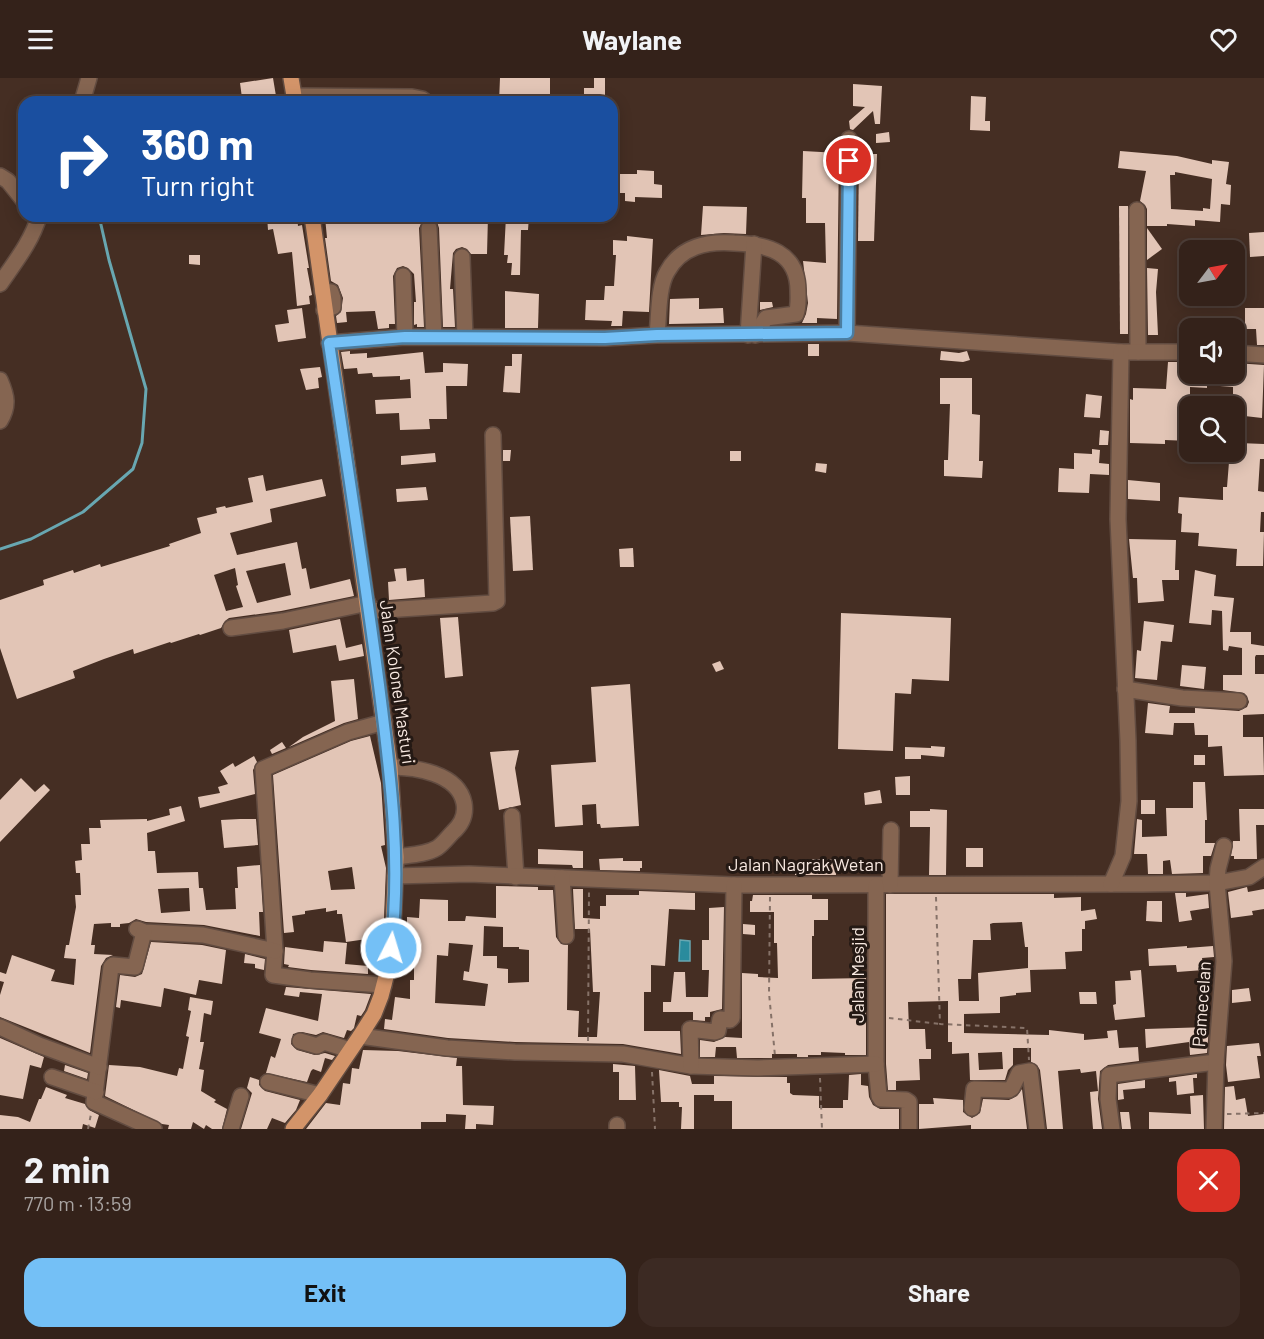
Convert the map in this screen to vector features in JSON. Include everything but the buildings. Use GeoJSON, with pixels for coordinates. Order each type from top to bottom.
{"type":"FeatureCollection","features":[{"type":"Feature","properties":{"kind":"main road"},"geometry":{"type":"LineString","coordinates":[[291,78],[294,96]]}},
{"type":"Feature","properties":{"kind":"main road","name":"Jalan Kolonel Masturi"},"geometry":{"type":"LineString","coordinates":[[292,1129],[320,1095],[375,1014],[388,969],[393,929],[396,857],[390,767],[313,222]]}},
{"type":"Feature","properties":{"kind":"street"},"geometry":{"type":"LineString","coordinates":[[84,96],[89,78]]}},
{"type":"Feature","properties":{"kind":"street"},"geometry":{"type":"LineString","coordinates":[[847,333],[849,139]]}},
{"type":"Feature","properties":{"kind":"street"},"geometry":{"type":"LineString","coordinates":[[0,176],[8,181],[18,194]]}},
{"type":"Feature","properties":{"kind":"street"},"geometry":{"type":"LineString","coordinates":[[1137,210],[1138,352]]}},
{"type":"Feature","properties":{"kind":"street"},"geometry":{"type":"LineString","coordinates":[[0,284],[23,252],[36,222]]}},
{"type":"Feature","properties":{"kind":"street"},"geometry":{"type":"LineString","coordinates":[[429,228],[434,337]]}},
{"type":"Feature","properties":{"kind":"street"},"geometry":{"type":"LineString","coordinates":[[657,335],[666,273],[676,259],[690,248],[710,243],[754,244],[767,247],[784,257],[795,271],[798,279],[796,314],[766,318],[752,335]]}},
{"type":"Feature","properties":{"kind":"street"},"geometry":{"type":"LineString","coordinates":[[752,335],[754,244]]}},
{"type":"Feature","properties":{"kind":"street"},"geometry":{"type":"LineString","coordinates":[[462,257],[465,337]]}},
{"type":"Feature","properties":{"kind":"street"},"geometry":{"type":"LineString","coordinates":[[403,276],[405,337]]}},
{"type":"Feature","properties":{"kind":"street"},"geometry":{"type":"LineString","coordinates":[[329,343],[405,337],[605,338],[657,335],[847,333],[1121,352],[1179,352]]}},
{"type":"Feature","properties":{"kind":"street"},"geometry":{"type":"LineString","coordinates":[[1111,884],[1123,856],[1128,814],[1128,741],[1118,519],[1121,352]]}},
{"type":"Feature","properties":{"kind":"street"},"geometry":{"type":"LineString","coordinates":[[1245,354],[1264,355]]}},
{"type":"Feature","properties":{"kind":"street"},"geometry":{"type":"LineString","coordinates":[[0,380],[6,396],[7,409],[0,422]]}},
{"type":"Feature","properties":{"kind":"street"},"geometry":{"type":"LineString","coordinates":[[231,628],[368,607],[493,603],[497,601],[493,435]]}},
{"type":"Feature","properties":{"kind":"street"},"geometry":{"type":"LineString","coordinates":[[1125,689],[1182,698],[1239,701]]}},
{"type":"Feature","properties":{"kind":"street"},"geometry":{"type":"LineString","coordinates":[[384,722],[348,732],[263,770],[275,951],[273,976],[384,985]]}},
{"type":"Feature","properties":{"kind":"street"},"geometry":{"type":"LineString","coordinates":[[390,767],[403,767],[446,779],[459,790],[464,805],[461,824],[438,847],[425,852],[396,857]]}},
{"type":"Feature","properties":{"kind":"street"},"geometry":{"type":"LineString","coordinates":[[512,816],[516,877]]}},
{"type":"Feature","properties":{"kind":"street","name":"Jalan Mesjid"},"geometry":{"type":"LineString","coordinates":[[891,830],[883,885],[876,1017],[876,1064],[879,1097],[909,1101],[909,1129]]}},
{"type":"Feature","properties":{"kind":"street","name":"Pamecelan"},"geometry":{"type":"LineString","coordinates":[[1215,1122],[1216,1062],[1224,961],[1217,883],[1224,846]]}},
{"type":"Feature","properties":{"kind":"street"},"geometry":{"type":"LineString","coordinates":[[1257,877],[1264,867]]}},
{"type":"Feature","properties":{"kind":"street","name":"Jalan Nagrak Wetan"},"geometry":{"type":"LineString","coordinates":[[395,876],[469,874],[734,885],[1217,883],[1257,877]]}},
{"type":"Feature","properties":{"kind":"street"},"geometry":{"type":"LineString","coordinates":[[562,878],[566,936]]}},
{"type":"Feature","properties":{"kind":"street"},"geometry":{"type":"LineString","coordinates":[[691,1066],[690,1029],[715,1032],[718,1031],[720,1019],[730,1020],[732,1018],[734,885]]}},
{"type":"Feature","properties":{"kind":"street"},"geometry":{"type":"LineString","coordinates":[[154,1129],[94,1102],[111,967],[113,965],[135,967],[141,931],[203,935],[275,951]]}},
{"type":"Feature","properties":{"kind":"street"},"geometry":{"type":"LineString","coordinates":[[0,1027],[39,1045],[99,1067]]}},
{"type":"Feature","properties":{"kind":"street"},"geometry":{"type":"LineString","coordinates":[[360,1036],[447,1048],[623,1054],[691,1066],[776,1068],[876,1064]]}},
{"type":"Feature","properties":{"kind":"street"},"geometry":{"type":"LineString","coordinates":[[300,1041],[317,1046],[324,1042],[350,1050]]}},
{"type":"Feature","properties":{"kind":"street"},"geometry":{"type":"LineString","coordinates":[[1112,1129],[1108,1075],[1216,1062]]}},
{"type":"Feature","properties":{"kind":"street"},"geometry":{"type":"LineString","coordinates":[[972,1108],[974,1088],[1009,1090],[1019,1073],[1030,1071],[1037,1129]]}},
{"type":"Feature","properties":{"kind":"street"},"geometry":{"type":"LineString","coordinates":[[52,1077],[96,1092]]}},
{"type":"Feature","properties":{"kind":"street"},"geometry":{"type":"LineString","coordinates":[[268,1082],[320,1095]]}},
{"type":"Feature","properties":{"kind":"street"},"geometry":{"type":"LineString","coordinates":[[231,1129],[242,1096]]}},
{"type":"Feature","properties":{"kind":"path"},"geometry":{"type":"LineString","coordinates":[[588,1054],[589,878]]}},
{"type":"Feature","properties":{"kind":"path"},"geometry":{"type":"LineString","coordinates":[[771,885],[769,993],[776,1068]]}},
{"type":"Feature","properties":{"kind":"path"},"geometry":{"type":"LineString","coordinates":[[936,885],[940,1024]]}},
{"type":"Feature","properties":{"kind":"path"},"geometry":{"type":"LineString","coordinates":[[876,1017],[940,1024],[1027,1028],[1030,1071]]}},
{"type":"Feature","properties":{"kind":"path"},"geometry":{"type":"LineString","coordinates":[[652,1060],[655,1129]]}},
{"type":"Feature","properties":{"kind":"path"},"geometry":{"type":"LineString","coordinates":[[819,1067],[822,1129]]}},
{"type":"Feature","properties":{"kind":"path"},"geometry":{"type":"LineString","coordinates":[[1215,1122],[1264,1113]]}},
{"type":"Feature","properties":{"kind":"water"},"geometry":{"type":"Polygon","coordinates":[[[680,940],[690,941],[690,961],[679,961],[680,940]]]}},
{"type":"Feature","properties":{"kind":"waterway"},"geometry":{"type":"LineString","coordinates":[[0,549],[31,539],[83,512],[133,469],[142,443],[146,389],[100,222]]}},
{"type":"Feature","properties":{"kind":"route"},"geometry":{"type":"LineString","coordinates":[[391,948],[396,857],[390,767],[329,343],[405,337],[605,338],[657,335],[847,333],[849,161]]}}]}
